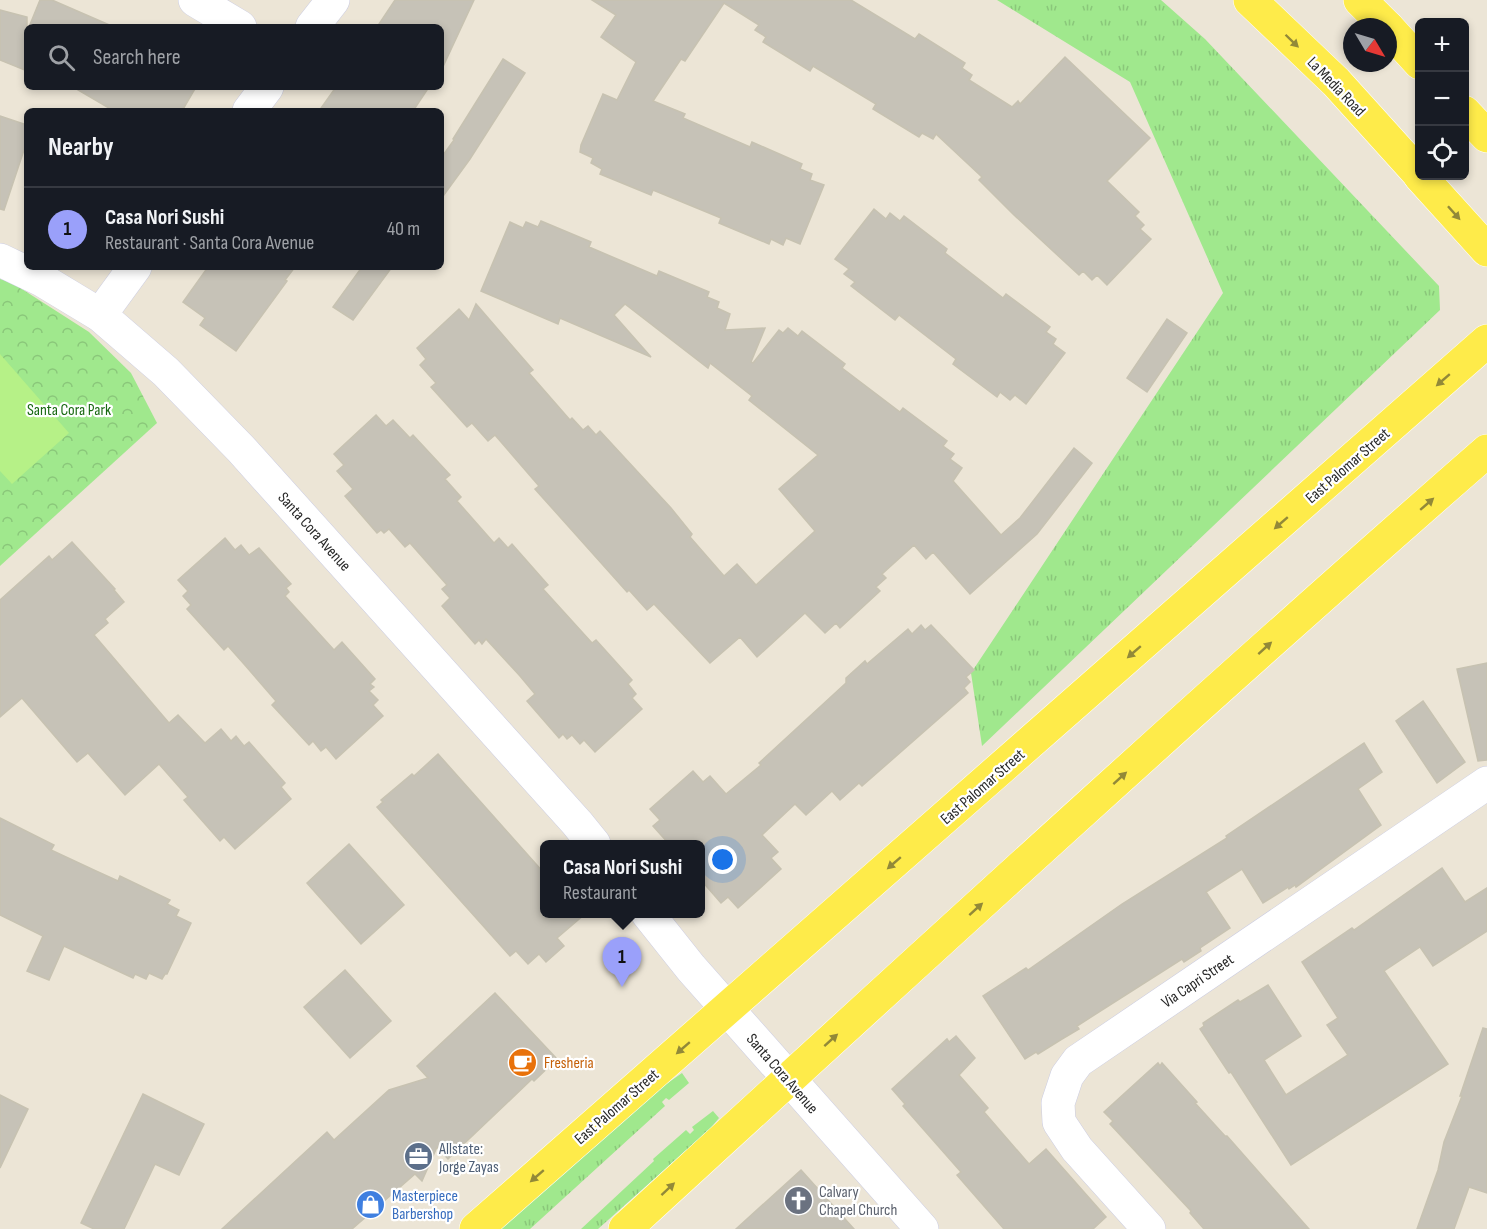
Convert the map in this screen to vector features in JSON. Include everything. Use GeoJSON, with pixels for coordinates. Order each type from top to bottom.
{"type":"FeatureCollection","features":[{"type":"Feature","properties":{"kind":"main road","name":"La Media Road"},"geometry":{"type":"LineString","coordinates":[[1250,0],[1336,82],[1415,169]]}},
{"type":"Feature","properties":{"kind":"main road"},"geometry":{"type":"LineString","coordinates":[[1360,0],[1377,18]]}},
{"type":"Feature","properties":{"kind":"main road"},"geometry":{"type":"LineString","coordinates":[[1397,39],[1415,59]]}},
{"type":"Feature","properties":{"kind":"main road"},"geometry":{"type":"LineString","coordinates":[[1469,117],[1487,136]]}},
{"type":"Feature","properties":{"kind":"main road","name":"La Media Road"},"geometry":{"type":"LineString","coordinates":[[1424,180],[1487,250]]}},
{"type":"Feature","properties":{"kind":"main road","name":"East Palomar Street"},"geometry":{"type":"LineString","coordinates":[[476,1229],[1487,341]]}},
{"type":"Feature","properties":{"kind":"main road"},"geometry":{"type":"LineString","coordinates":[[625,1229],[1234,676],[1487,451]]}},
{"type":"Feature","properties":{"kind":"street"},"geometry":{"type":"LineString","coordinates":[[195,0],[235,24]]}},
{"type":"Feature","properties":{"kind":"street"},"geometry":{"type":"LineString","coordinates":[[314,24],[333,0]]}},
{"type":"Feature","properties":{"kind":"street"},"geometry":{"type":"LineString","coordinates":[[251,108],[265,90]]}},
{"type":"Feature","properties":{"kind":"street","name":"Santa Cora Avenue"},"geometry":{"type":"LineString","coordinates":[[0,260],[42,280],[100,315],[166,372],[241,448],[591,840]]}},
{"type":"Feature","properties":{"kind":"street"},"geometry":{"type":"LineString","coordinates":[[100,315],[133,270]]}},
{"type":"Feature","properties":{"kind":"street","name":"Via Capri Street"},"geometry":{"type":"LineString","coordinates":[[1149,1229],[1077,1149],[1059,1122],[1059,1103],[1067,1076],[1078,1061],[1487,783]]}},
{"type":"Feature","properties":{"kind":"street","name":"Santa Cora Avenue"},"geometry":{"type":"LineString","coordinates":[[651,918],[727,1009],[921,1229]]}},
{"type":"Feature","properties":{"kind":"green space"},"geometry":{"type":"Polygon","coordinates":[[[997,0],[1161,0],[1205,39],[1439,286],[1440,310],[982,746],[971,673],[1223,293],[1130,82],[997,0]]]}},
{"type":"Feature","properties":{"kind":"green space","name":"Santa Cora Park"},"geometry":{"type":"Polygon","coordinates":[[[0,279],[11,282],[89,332],[131,373],[157,423],[0,566],[0,279]]]}},
{"type":"Feature","properties":{"kind":"green space"},"geometry":{"type":"Polygon","coordinates":[[[0,354],[69,433],[12,484],[0,471],[0,354]]]}},
{"type":"Feature","properties":{"kind":"green space"},"geometry":{"type":"Polygon","coordinates":[[[682,1073],[689,1083],[669,1100],[666,1098],[662,1102],[665,1106],[530,1229],[499,1229],[652,1094],[682,1073]]]}},
{"type":"Feature","properties":{"kind":"green space"},"geometry":{"type":"Polygon","coordinates":[[[713,1111],[719,1118],[709,1130],[598,1229],[581,1229],[654,1161],[653,1159],[686,1130],[690,1134],[694,1130],[692,1127],[713,1111]]]}},
{"type":"Feature","properties":{"kind":"building"},"geometry":{"type":"Polygon","coordinates":[[[40,0],[52,0],[107,24],[30,24],[40,0]]]}},
{"type":"Feature","properties":{"kind":"building"},"geometry":{"type":"Polygon","coordinates":[[[395,0],[474,0],[444,65],[444,24],[379,24],[395,0]]]}},
{"type":"Feature","properties":{"kind":"building"},"geometry":{"type":"Polygon","coordinates":[[[592,0],[851,0],[915,39],[919,34],[965,63],[962,68],[972,75],[969,80],[1012,107],[1018,101],[1020,104],[1065,57],[1150,138],[1107,181],[1139,212],[1135,216],[1144,225],[1140,229],[1151,239],[1107,285],[1097,275],[1092,280],[1083,271],[1079,275],[1014,215],[979,180],[982,177],[936,134],[933,139],[922,133],[919,137],[873,109],[876,104],[813,66],[810,71],[763,42],[766,37],[755,30],[759,25],[724,3],[685,61],[681,59],[653,101],[685,114],[683,118],[750,147],[752,142],[802,164],[800,169],[812,174],[810,180],[824,185],[800,244],[786,238],[783,245],[771,239],[769,244],[719,223],[721,218],[653,190],[651,195],[600,174],[602,169],[591,163],[593,158],[580,152],[581,145],[603,94],[617,100],[636,62],[601,37],[616,15],[592,0]]]}},
{"type":"Feature","properties":{"kind":"building"},"geometry":{"type":"Polygon","coordinates":[[[0,10],[27,17],[27,24],[24,24],[24,70],[0,60],[0,10]]]}},
{"type":"Feature","properties":{"kind":"building"},"geometry":{"type":"Polygon","coordinates":[[[503,59],[525,73],[470,159],[444,195],[444,154],[503,59]]]}},
{"type":"Feature","properties":{"kind":"building"},"geometry":{"type":"Polygon","coordinates":[[[78,90],[194,90],[184,108],[109,108],[78,90]]]}},
{"type":"Feature","properties":{"kind":"building"},"geometry":{"type":"Polygon","coordinates":[[[334,90],[427,90],[415,108],[321,108],[334,90]]]}},
{"type":"Feature","properties":{"kind":"building"},"geometry":{"type":"Polygon","coordinates":[[[0,116],[24,124],[24,150],[4,210],[0,209],[0,116]]]}},
{"type":"Feature","properties":{"kind":"building"},"geometry":{"type":"Polygon","coordinates":[[[874,209],[886,219],[890,213],[900,221],[904,216],[947,249],[945,253],[1003,298],[1006,294],[1050,327],[1046,332],[1056,339],[1053,344],[1065,353],[1026,404],[1015,395],[1010,400],[1000,392],[997,397],[953,364],[956,359],[899,315],[895,320],[851,286],[855,282],[844,274],[849,269],[835,259],[874,209]]]}},
{"type":"Feature","properties":{"kind":"building"},"geometry":{"type":"Polygon","coordinates":[[[541,221],[591,242],[589,247],[657,276],[659,271],[709,292],[707,297],[719,302],[717,308],[730,314],[725,330],[765,328],[751,362],[753,363],[779,330],[783,333],[788,328],[798,336],[802,331],[845,364],[842,368],[900,412],[903,408],[947,441],[943,446],[954,454],[950,459],[962,468],[953,481],[1001,535],[1020,518],[1074,448],[1092,463],[1037,534],[970,594],[933,552],[926,559],[914,545],[882,574],[886,578],[876,587],[880,591],[840,628],[836,623],[825,633],[805,613],[757,657],[740,637],[710,663],[654,604],[647,610],[629,590],[627,592],[535,489],[539,486],[495,435],[488,441],[472,423],[467,427],[431,387],[436,383],[420,365],[426,359],[417,348],[459,309],[469,320],[476,304],[533,370],[529,373],[570,420],[572,418],[583,430],[588,426],[596,435],[600,431],[671,508],[692,534],[690,537],[724,576],[737,564],[756,585],[815,531],[779,489],[818,455],[749,400],[752,396],[710,363],[708,368],[625,304],[614,315],[651,357],[560,318],[558,324],[481,291],[510,222],[523,228],[526,222],[538,227],[541,221]]]}},
{"type":"Feature","properties":{"kind":"building"},"geometry":{"type":"Polygon","coordinates":[[[206,270],[293,270],[236,351],[200,325],[205,318],[183,302],[206,270]]]}},
{"type":"Feature","properties":{"kind":"building"},"geometry":{"type":"Polygon","coordinates":[[[360,270],[390,270],[353,320],[333,307],[360,270]]]}},
{"type":"Feature","properties":{"kind":"building"},"geometry":{"type":"Polygon","coordinates":[[[1167,319],[1187,333],[1147,392],[1127,378],[1167,319]]]}},
{"type":"Feature","properties":{"kind":"building"},"geometry":{"type":"Polygon","coordinates":[[[376,415],[386,426],[393,420],[410,438],[413,435],[450,475],[445,479],[461,497],[457,501],[494,543],[499,538],[508,548],[512,544],[548,585],[543,589],[592,643],[596,640],[632,680],[628,684],[636,694],[632,698],[642,709],[595,752],[584,740],[580,744],[572,735],[567,739],[563,734],[559,738],[527,701],[535,694],[520,676],[486,639],[482,644],[479,640],[475,644],[442,606],[450,598],[442,589],[447,585],[410,543],[405,547],[389,529],[384,533],[381,530],[377,533],[345,496],[353,489],[337,471],[344,465],[334,454],[376,415]]]}},
{"type":"Feature","properties":{"kind":"building"},"geometry":{"type":"Polygon","coordinates":[[[225,538],[235,550],[241,545],[249,555],[259,548],[291,584],[286,588],[289,592],[285,596],[334,650],[342,642],[375,679],[370,684],[374,687],[369,691],[378,700],[373,705],[383,716],[336,759],[326,747],[321,751],[313,741],[309,745],[272,705],[276,701],[228,646],[224,650],[187,609],[191,605],[183,596],[188,591],[178,580],[225,538]]]}},
{"type":"Feature","properties":{"kind":"building"},"geometry":{"type":"Polygon","coordinates":[[[72,542],[124,602],[105,619],[108,623],[94,635],[169,723],[178,715],[205,743],[221,729],[231,741],[236,736],[244,746],[249,742],[285,783],[281,787],[291,799],[235,849],[224,837],[220,841],[184,800],[188,797],[159,764],[125,795],[88,753],[77,762],[22,698],[0,717],[0,600],[49,556],[52,560],[72,542]]]}},
{"type":"Feature","properties":{"kind":"building"},"geometry":{"type":"Polygon","coordinates":[[[921,625],[925,630],[931,625],[974,670],[966,677],[970,682],[964,688],[968,693],[862,786],[859,783],[840,800],[832,791],[806,815],[795,804],[762,835],[778,852],[771,858],[781,869],[738,908],[728,897],[721,903],[705,885],[705,840],[665,840],[653,826],[660,820],[650,809],[693,771],[703,782],[710,776],[726,794],[761,765],[759,763],[846,683],[846,678],[865,661],[867,664],[908,629],[912,634],[921,625]]]}},
{"type":"Feature","properties":{"kind":"building"},"geometry":{"type":"Polygon","coordinates":[[[1487,663],[1487,760],[1478,761],[1457,669],[1487,663]]]}},
{"type":"Feature","properties":{"kind":"building"},"geometry":{"type":"Polygon","coordinates":[[[1423,701],[1465,762],[1437,783],[1396,721],[1423,701]]]}},
{"type":"Feature","properties":{"kind":"building"},"geometry":{"type":"Polygon","coordinates":[[[1364,743],[1382,772],[1358,789],[1381,825],[1296,887],[1295,885],[1289,889],[1288,887],[1263,903],[1242,869],[1206,892],[1230,928],[1184,962],[1182,959],[1077,1026],[1079,1029],[1038,1054],[1036,1052],[1025,1059],[983,996],[1026,968],[1028,970],[1122,904],[1227,838],[1226,836],[1364,743]]]}},
{"type":"Feature","properties":{"kind":"building"},"geometry":{"type":"Polygon","coordinates":[[[438,754],[540,869],[540,918],[580,918],[557,938],[564,946],[546,962],[539,954],[528,964],[516,951],[510,956],[377,807],[383,802],[381,800],[412,774],[414,776],[438,754]]]}},
{"type":"Feature","properties":{"kind":"building"},"geometry":{"type":"Polygon","coordinates":[[[0,818],[54,845],[51,850],[118,881],[120,876],[170,900],[167,904],[179,910],[176,916],[191,923],[167,974],[162,979],[149,973],[146,979],[135,974],[133,978],[64,946],[49,980],[27,971],[43,936],[0,915],[0,818]]]}},
{"type":"Feature","properties":{"kind":"building"},"geometry":{"type":"Polygon","coordinates":[[[349,844],[404,905],[361,944],[307,883],[349,844]]]}},
{"type":"Feature","properties":{"kind":"building"},"geometry":{"type":"Polygon","coordinates":[[[1442,868],[1465,902],[1487,888],[1487,931],[1433,966],[1420,947],[1384,971],[1448,1064],[1291,1165],[1231,1072],[1229,1073],[1200,1029],[1204,1026],[1203,1023],[1238,1000],[1240,1002],[1268,985],[1301,1036],[1264,1060],[1286,1095],[1348,1055],[1327,1025],[1338,1018],[1302,962],[1352,928],[1354,930],[1442,868]]]}},
{"type":"Feature","properties":{"kind":"building"},"geometry":{"type":"Polygon","coordinates":[[[345,970],[391,1021],[350,1058],[304,1007],[345,970]]]}},
{"type":"Feature","properties":{"kind":"building"},"geometry":{"type":"Polygon","coordinates":[[[495,993],[557,1059],[534,1081],[532,1079],[448,1159],[437,1147],[422,1181],[415,1174],[352,1229],[222,1229],[327,1132],[334,1140],[389,1090],[428,1078],[417,1066],[495,993]]]}},
{"type":"Feature","properties":{"kind":"building"},"geometry":{"type":"Polygon","coordinates":[[[1483,1028],[1487,1029],[1487,1193],[1469,1187],[1454,1229],[1417,1229],[1438,1170],[1444,1142],[1462,1096],[1460,1096],[1483,1028]]]}},
{"type":"Feature","properties":{"kind":"building"},"geometry":{"type":"Polygon","coordinates":[[[956,1036],[975,1058],[959,1075],[988,1108],[984,1112],[1029,1164],[1046,1149],[1106,1217],[1093,1229],[1004,1229],[957,1175],[961,1172],[903,1106],[905,1104],[892,1089],[947,1039],[949,1042],[956,1036]]]}},
{"type":"Feature","properties":{"kind":"building"},"geometry":{"type":"Polygon","coordinates":[[[1158,1063],[1160,1066],[1162,1063],[1197,1102],[1195,1103],[1309,1229],[1204,1229],[1190,1213],[1191,1211],[1110,1124],[1113,1121],[1104,1112],[1158,1063]]]}},
{"type":"Feature","properties":{"kind":"building"},"geometry":{"type":"Polygon","coordinates":[[[143,1094],[204,1124],[179,1175],[155,1164],[124,1229],[94,1229],[81,1223],[143,1094]]]}},
{"type":"Feature","properties":{"kind":"building"},"geometry":{"type":"Polygon","coordinates":[[[0,1095],[28,1109],[0,1168],[0,1095]]]}},
{"type":"Feature","properties":{"kind":"building","name":"Calvary Chapel Church"},"geometry":{"type":"Polygon","coordinates":[[[801,1170],[854,1229],[736,1229],[801,1170]]]}},
{"type":"Feature","properties":{"kind":"place","name":"Casa Nori Sushi"},"geometry":{"type":"Point","coordinates":[622,987]}},
{"type":"Feature","properties":{"kind":"place","name":"Fresheria"},"geometry":{"type":"Point","coordinates":[523,1062]}},
{"type":"Feature","properties":{"kind":"place","name":"Allstate: Jorge Zayas"},"geometry":{"type":"Point","coordinates":[418,1157]}},
{"type":"Feature","properties":{"kind":"place","name":"Calvary Chapel Church"},"geometry":{"type":"Point","coordinates":[798,1200]}},
{"type":"Feature","properties":{"kind":"place","name":"Masterpiece Barbershop"},"geometry":{"type":"Point","coordinates":[371,1204]}}]}
